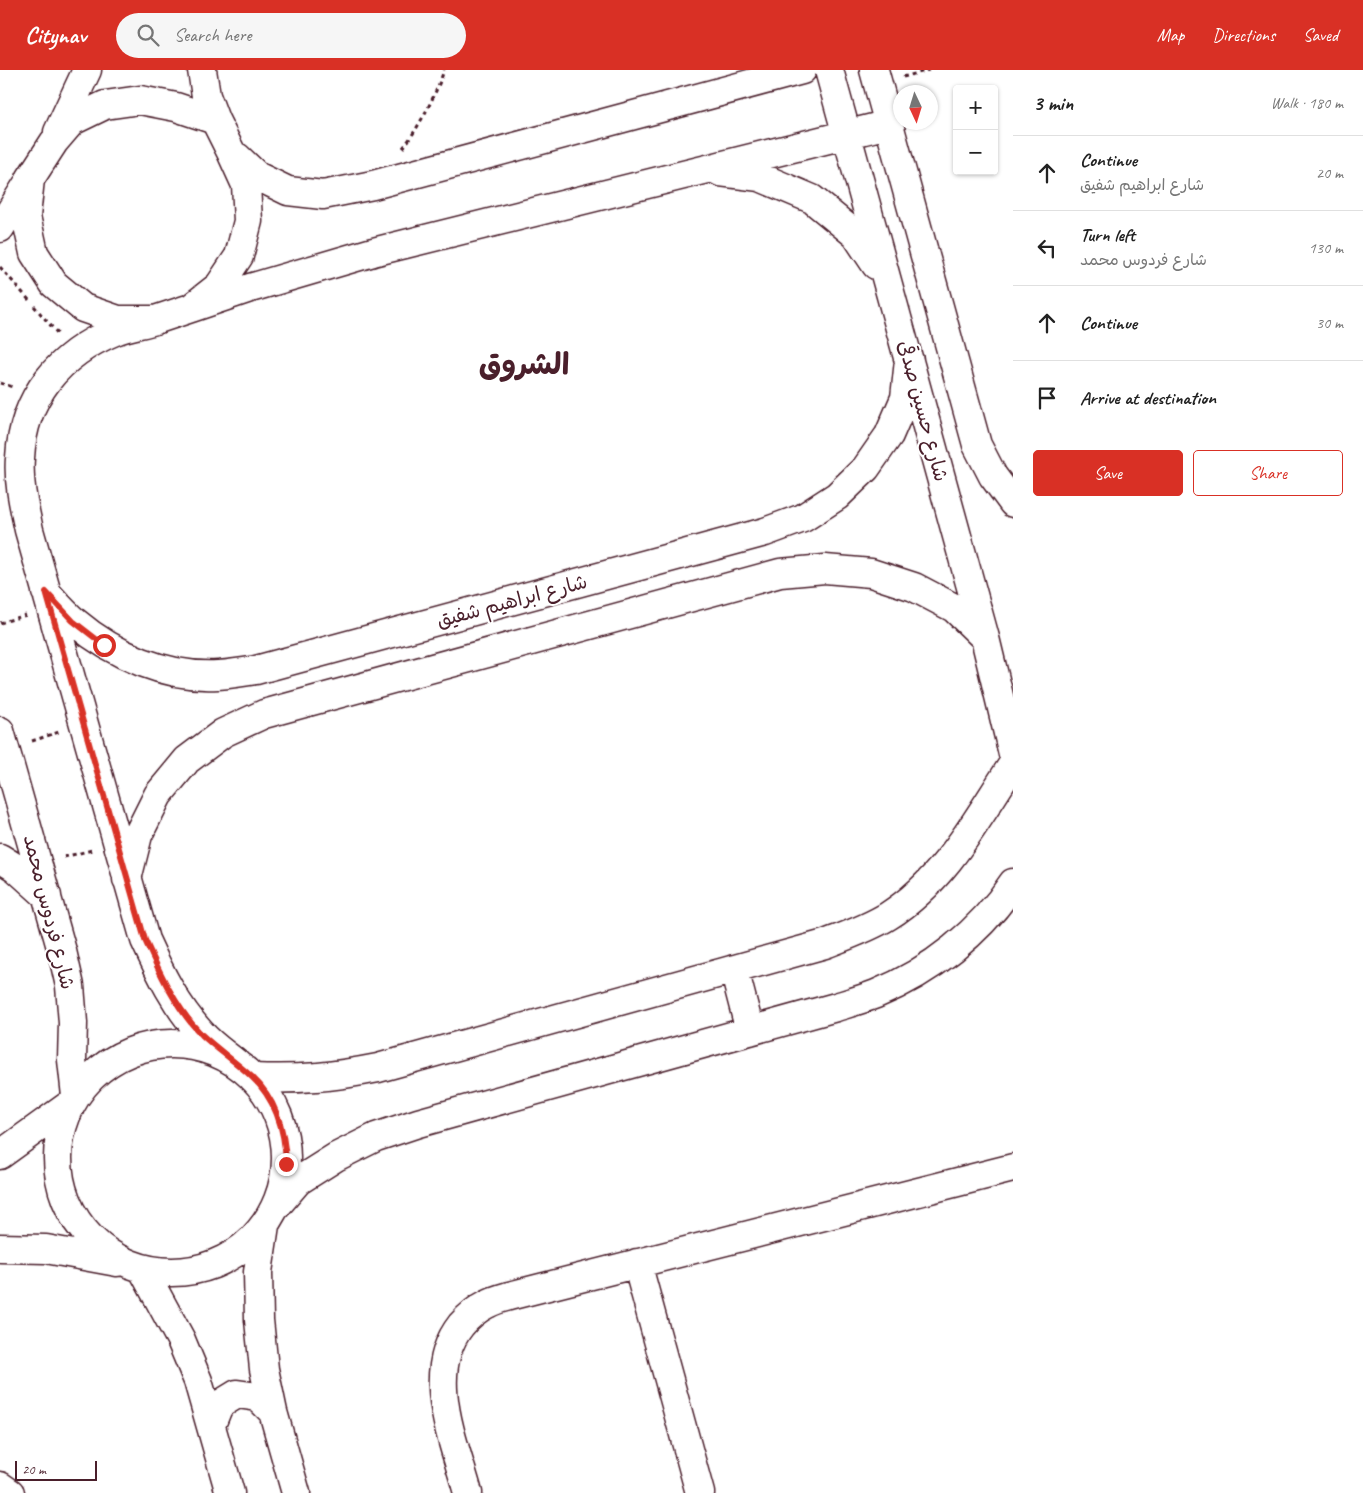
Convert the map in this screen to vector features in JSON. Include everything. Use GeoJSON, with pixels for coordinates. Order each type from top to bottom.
{"type":"FeatureCollection","features":[{"type":"Feature","properties":{"kind":"street"},"geometry":{"type":"LineString","coordinates":[[54,142],[87,70]]}},
{"type":"Feature","properties":{"kind":"street"},"geometry":{"type":"LineString","coordinates":[[191,308],[219,286],[239,256],[248,221],[246,185],[215,120],[206,96],[202,70]]}},
{"type":"Feature","properties":{"kind":"street"},"geometry":{"type":"LineString","coordinates":[[690,100],[723,70]]}},
{"type":"Feature","properties":{"kind":"street"},"geometry":{"type":"LineString","coordinates":[[231,152],[257,176],[288,191],[323,195],[373,186],[802,70]]}},
{"type":"Feature","properties":{"kind":"street","name":"شارع حسين صدقى"},"geometry":{"type":"LineString","coordinates":[[829,70],[985,638],[1013,754]]}},
{"type":"Feature","properties":{"kind":"street"},"geometry":{"type":"LineString","coordinates":[[874,70],[977,445],[993,476],[1013,503]]}},
{"type":"Feature","properties":{"kind":"street"},"geometry":{"type":"LineString","coordinates":[[0,228],[54,142],[72,121],[104,105],[140,100],[167,105],[215,120]]}},
{"type":"Feature","properties":{"kind":"street"},"geometry":{"type":"LineString","coordinates":[[296,1493],[273,1412],[264,1369],[259,1320],[258,1272],[269,1217],[284,1179],[286,1164],[285,1140],[279,1118],[268,1097],[245,1071],[201,1034],[179,1005],[160,974],[145,940],[29,530],[22,494],[20,459],[25,424],[37,395],[58,367],[75,353],[85,345],[117,330],[156,320],[250,288],[373,252],[889,124]]}},
{"type":"Feature","properties":{"kind":"street"},"geometry":{"type":"LineString","coordinates":[[704,170],[760,177],[812,199],[856,235],[887,282]]}},
{"type":"Feature","properties":{"kind":"street"},"geometry":{"type":"LineString","coordinates":[[30,179],[26,216],[34,253],[54,284],[83,308],[118,320],[156,320]]}},
{"type":"Feature","properties":{"kind":"street","name":"شارع ابراهيم شفيق"},"geometry":{"type":"LineString","coordinates":[[46,592],[73,621],[104,645],[140,662],[178,672],[217,675],[256,670],[764,532],[803,518],[836,496],[866,468],[889,435],[905,398],[909,360]]}},
{"type":"Feature","properties":{"kind":"street"},"geometry":{"type":"LineString","coordinates":[[127,879],[138,835],[158,795],[187,760],[223,733],[264,714],[780,573],[825,569],[871,574],[914,587],[954,608],[985,638]]}},
{"type":"Feature","properties":{"kind":"street","name":"شارع فردوس محمد"},"geometry":{"type":"LineString","coordinates":[[3,740],[62,950],[70,986],[73,1023],[74,1099]]}},
{"type":"Feature","properties":{"kind":"street"},"geometry":{"type":"LineString","coordinates":[[230,1493],[198,1381],[181,1340],[135,1266],[107,1252],[89,1237],[74,1218],[64,1196],[58,1172],[58,1148],[62,1125],[74,1099],[90,1078],[108,1064],[128,1053],[150,1046],[172,1044],[195,1046],[217,1053],[245,1071],[288,1080],[333,1076],[378,1068],[825,944],[857,932],[888,917],[939,874],[960,846],[1013,764]]}},
{"type":"Feature","properties":{"kind":"street"},"geometry":{"type":"LineString","coordinates":[[0,858],[16,868],[47,896]]}},
{"type":"Feature","properties":{"kind":"street"},"geometry":{"type":"LineString","coordinates":[[0,1248],[46,1249],[165,1272],[188,1271],[210,1266],[231,1256],[249,1242],[298,1181],[336,1157],[376,1137],[418,1123],[868,997],[914,976],[949,952],[980,924],[1013,883]]}},
{"type":"Feature","properties":{"kind":"street"},"geometry":{"type":"LineString","coordinates":[[734,969],[750,1031]]}},
{"type":"Feature","properties":{"kind":"street"},"geometry":{"type":"LineString","coordinates":[[0,1155],[74,1099]]}},
{"type":"Feature","properties":{"kind":"street"},"geometry":{"type":"LineString","coordinates":[[468,1493],[445,1407],[442,1380],[444,1357],[453,1336],[468,1317],[486,1304],[509,1296],[1013,1168]]}},
{"type":"Feature","properties":{"kind":"street"},"geometry":{"type":"LineString","coordinates":[[637,1264],[700,1493]]}},
{"type":"Feature","properties":{"kind":"street"},"geometry":{"type":"LineString","coordinates":[[211,1425],[218,1405],[237,1394],[258,1397],[273,1412]]}},
{"type":"Feature","properties":{"kind":"street"},"geometry":{"type":"LineString","coordinates":[[0,1486],[10,1493]]}},
{"type":"Feature","properties":{"kind":"path"},"geometry":{"type":"LineString","coordinates":[[400,150],[412,136],[440,82],[444,70]]}},
{"type":"Feature","properties":{"kind":"path"},"geometry":{"type":"LineString","coordinates":[[0,267],[75,353]]}},
{"type":"Feature","properties":{"kind":"path"},"geometry":{"type":"LineString","coordinates":[[3,740],[83,724]]}},
{"type":"Feature","properties":{"kind":"path"},"geometry":{"type":"LineString","coordinates":[[38,865],[117,843]]}},
{"type":"Feature","properties":{"kind":"district","name":"الشروق"},"geometry":{"type":"Point","coordinates":[524,364]}},
{"type":"Feature","properties":{"kind":"route"},"geometry":{"type":"LineString","coordinates":[[104,645],[73,621],[46,592],[145,940],[160,974],[179,1005],[201,1034],[254,1078],[268,1097],[279,1118],[285,1140],[286,1164]]}}]}
